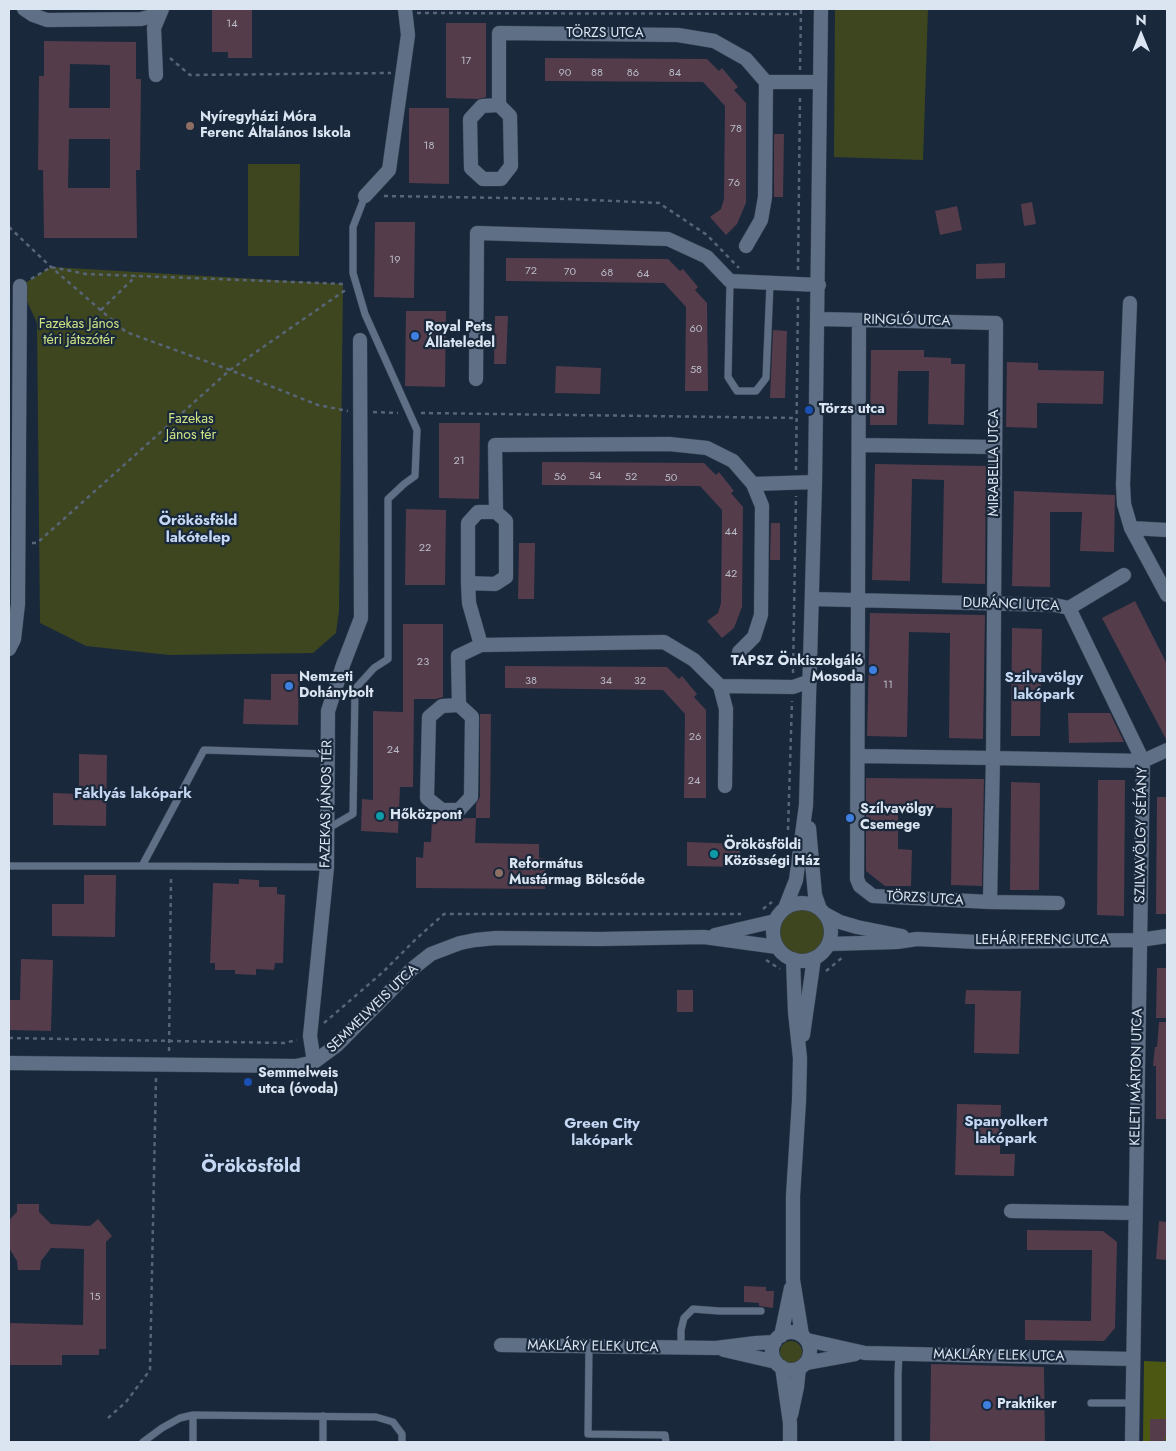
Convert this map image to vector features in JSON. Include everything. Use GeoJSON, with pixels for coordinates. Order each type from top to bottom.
{"type":"FeatureCollection","features":[{"type":"Feature","properties":{"kind":"street"},"geometry":{"type":"LineString","coordinates":[[24,9],[46,20],[142,19],[161,11]]}},
{"type":"Feature","properties":{"kind":"street"},"geometry":{"type":"LineString","coordinates":[[806,805],[815,895],[829,920],[831,932],[828,944],[823,952],[814,958],[800,961],[784,954],[778,947],[773,934],[775,921],[786,908],[796,880],[806,805],[819,286],[821,9]]}},
{"type":"Feature","properties":{"kind":"street"},"geometry":{"type":"LineString","coordinates":[[156,75],[154,28],[161,11]]}},
{"type":"Feature","properties":{"kind":"street"},"geometry":{"type":"LineString","coordinates":[[365,196],[389,170],[408,35],[405,11]]}},
{"type":"Feature","properties":{"kind":"street","name":"TÖRZS UTCA"},"geometry":{"type":"LineString","coordinates":[[499,105],[482,106],[470,119],[471,168],[483,178],[501,179],[510,166],[510,116],[499,105],[499,33],[678,35],[714,41],[746,60],[766,82]]}},
{"type":"Feature","properties":{"kind":"street"},"geometry":{"type":"LineString","coordinates":[[746,246],[761,220],[765,197],[766,82],[820,82]]}},
{"type":"Feature","properties":{"kind":"street"},"geometry":{"type":"LineString","coordinates":[[476,379],[477,233],[668,239],[707,257],[730,281],[819,286]]}},
{"type":"Feature","properties":{"kind":"street"},"geometry":{"type":"LineString","coordinates":[[9,649],[14,639],[18,604],[20,286]]}},
{"type":"Feature","properties":{"kind":"street"},"geometry":{"type":"LineString","coordinates":[[1130,303],[1123,484],[1124,504],[1131,528],[1167,595]]}},
{"type":"Feature","properties":{"kind":"street","name":"RINGLÓ UTCA"},"geometry":{"type":"LineString","coordinates":[[818,319],[996,323]]}},
{"type":"Feature","properties":{"kind":"street","name":"TÖRZS UTCA"},"geometry":{"type":"LineString","coordinates":[[860,320],[858,879],[860,886],[873,896],[990,902]]}},
{"type":"Feature","properties":{"kind":"street","name":"MIRABELLA UTCA"},"geometry":{"type":"LineString","coordinates":[[993,758],[996,323]]}},
{"type":"Feature","properties":{"kind":"street","name":"FAZEKAS JÁNOS TÉR"},"geometry":{"type":"LineString","coordinates":[[314,1062],[310,1036],[327,867],[328,711],[361,618],[360,340]]}},
{"type":"Feature","properties":{"kind":"street"},"geometry":{"type":"LineString","coordinates":[[496,512],[495,445],[669,444],[707,448],[733,461],[753,484],[762,506],[761,615],[754,637],[739,652]]}},
{"type":"Feature","properties":{"kind":"street"},"geometry":{"type":"LineString","coordinates":[[859,445],[995,448]]}},
{"type":"Feature","properties":{"kind":"street"},"geometry":{"type":"LineString","coordinates":[[753,484],[815,482]]}},
{"type":"Feature","properties":{"kind":"street"},"geometry":{"type":"LineString","coordinates":[[468,583],[495,584],[506,577],[506,521],[496,512],[478,512],[468,523],[468,583],[469,603],[481,645]]}},
{"type":"Feature","properties":{"kind":"street"},"geometry":{"type":"LineString","coordinates":[[1131,528],[1167,530]]}},
{"type":"Feature","properties":{"kind":"street"},"geometry":{"type":"LineString","coordinates":[[1069,608],[1124,575]]}},
{"type":"Feature","properties":{"kind":"street","name":"DURÁNCI UTCA"},"geometry":{"type":"LineString","coordinates":[[812,599],[1055,605],[1069,608],[1143,760]]}},
{"type":"Feature","properties":{"kind":"street"},"geometry":{"type":"LineString","coordinates":[[459,705],[442,706],[429,717],[427,798],[442,810],[458,810],[471,797],[472,717],[459,705],[458,656],[481,645],[664,642],[694,660],[720,686],[726,709],[725,786]]}},
{"type":"Feature","properties":{"kind":"street"},"geometry":{"type":"LineString","coordinates":[[720,686],[793,687],[810,681]]}},
{"type":"Feature","properties":{"kind":"street"},"geometry":{"type":"LineString","coordinates":[[1143,760],[1167,750]]}},
{"type":"Feature","properties":{"kind":"street","name":"SZILVAVÖLGY SÉTÁNY"},"geometry":{"type":"LineString","coordinates":[[858,756],[1143,760],[1140,940]]}},
{"type":"Feature","properties":{"kind":"street"},"geometry":{"type":"LineString","coordinates":[[993,758],[990,902],[1058,903]]}},
{"type":"Feature","properties":{"kind":"street"},"geometry":{"type":"LineString","coordinates":[[786,908],[806,903],[823,912]]}},
{"type":"Feature","properties":{"kind":"street","name":"LEHÁR FERENC UTCA"},"geometry":{"type":"LineString","coordinates":[[823,912],[840,922],[857,927],[917,939],[987,942],[1140,940],[1167,936]]}},
{"type":"Feature","properties":{"kind":"street","name":"SEMMELWEIS UTCA"},"geometry":{"type":"LineString","coordinates":[[704,937],[775,921]]}},
{"type":"Feature","properties":{"kind":"street","name":"SEMMELWEIS UTCA"},"geometry":{"type":"LineString","coordinates":[[9,1063],[296,1066],[314,1062],[337,1045],[412,969],[431,954],[460,943],[496,938],[704,937],[778,947]]}},
{"type":"Feature","properties":{"kind":"street","name":"LEHÁR FERENC UTCA"},"geometry":{"type":"LineString","coordinates":[[828,944],[897,942],[917,939]]}},
{"type":"Feature","properties":{"kind":"street","name":"KELETI MÁRTON UTCA"},"geometry":{"type":"LineString","coordinates":[[1132,1442],[1140,940]]}},
{"type":"Feature","properties":{"kind":"street"},"geometry":{"type":"LineString","coordinates":[[790,1423],[802,1366],[810,1354],[804,1338],[793,1280],[793,1196],[800,1058],[814,958]]}},
{"type":"Feature","properties":{"kind":"street"},"geometry":{"type":"LineString","coordinates":[[793,959],[795,1012],[800,1058]]}},
{"type":"Feature","properties":{"kind":"street"},"geometry":{"type":"LineString","coordinates":[[1011,1211],[1135,1214]]}},
{"type":"Feature","properties":{"kind":"street"},"geometry":{"type":"LineString","coordinates":[[790,1442],[790,1423],[779,1365],[772,1350],[778,1339],[793,1280]]}},
{"type":"Feature","properties":{"kind":"street"},"geometry":{"type":"LineString","coordinates":[[778,1339],[789,1332],[804,1338]]}},
{"type":"Feature","properties":{"kind":"street","name":"MAKLÁRY ELEK UTCA"},"geometry":{"type":"LineString","coordinates":[[804,1338],[866,1352],[1133,1359]]}},
{"type":"Feature","properties":{"kind":"street","name":"MAKLÁRY ELEK UTCA"},"geometry":{"type":"LineString","coordinates":[[501,1345],[716,1348],[778,1339]]}},
{"type":"Feature","properties":{"kind":"street","name":"MAKLÁRY ELEK UTCA"},"geometry":{"type":"LineString","coordinates":[[716,1348],[779,1365]]}},
{"type":"Feature","properties":{"kind":"street","name":"MAKLÁRY ELEK UTCA"},"geometry":{"type":"LineString","coordinates":[[802,1366],[866,1352]]}},
{"type":"Feature","properties":{"kind":"street"},"geometry":{"type":"LineString","coordinates":[[779,1365],[790,1370],[802,1366]]}},
{"type":"Feature","properties":{"kind":"lane"},"geometry":{"type":"LineString","coordinates":[[327,829],[353,814],[355,689],[374,668],[388,659],[388,499],[415,476],[417,430],[365,314],[352,273],[353,227],[365,196]]}},
{"type":"Feature","properties":{"kind":"lane"},"geometry":{"type":"LineString","coordinates":[[730,281],[728,377],[737,391],[756,391],[766,378],[770,284]]}},
{"type":"Feature","properties":{"kind":"lane"},"geometry":{"type":"LineString","coordinates":[[142,866],[204,750],[328,754]]}},
{"type":"Feature","properties":{"kind":"lane"},"geometry":{"type":"LineString","coordinates":[[9,866],[327,867]]}},
{"type":"Feature","properties":{"kind":"lane"},"geometry":{"type":"LineString","coordinates":[[681,1348],[680,1330],[684,1318],[692,1309],[719,1312],[761,1311]]}},
{"type":"Feature","properties":{"kind":"lane"},"geometry":{"type":"LineString","coordinates":[[589,1347],[588,1434],[665,1435],[666,1442]]}},
{"type":"Feature","properties":{"kind":"lane"},"geometry":{"type":"LineString","coordinates":[[898,1442],[899,1354]]}},
{"type":"Feature","properties":{"kind":"lane"},"geometry":{"type":"LineString","coordinates":[[1091,1403],[1132,1403]]}},
{"type":"Feature","properties":{"kind":"lane"},"geometry":{"type":"LineString","coordinates":[[193,1415],[193,1442]]}},
{"type":"Feature","properties":{"kind":"lane"},"geometry":{"type":"LineString","coordinates":[[143,1442],[180,1418],[193,1415],[376,1417],[393,1422],[402,1434],[402,1442]]}},
{"type":"Feature","properties":{"kind":"lane"},"geometry":{"type":"LineString","coordinates":[[323,1416],[323,1442]]}},
{"type":"Feature","properties":{"kind":"path"},"geometry":{"type":"LineString","coordinates":[[788,831],[793,687],[801,9]]}},
{"type":"Feature","properties":{"kind":"path"},"geometry":{"type":"LineString","coordinates":[[405,11],[801,14]]}},
{"type":"Feature","properties":{"kind":"path"},"geometry":{"type":"LineString","coordinates":[[155,46],[190,75],[402,73]]}},
{"type":"Feature","properties":{"kind":"path"},"geometry":{"type":"LineString","coordinates":[[365,196],[568,198],[659,203],[707,235],[742,271]]}},
{"type":"Feature","properties":{"kind":"path"},"geometry":{"type":"LineString","coordinates":[[9,227],[51,267],[126,332],[318,405],[343,411],[361,412],[797,418]]}},
{"type":"Feature","properties":{"kind":"path"},"geometry":{"type":"LineString","coordinates":[[51,267],[86,274],[355,284]]}},
{"type":"Feature","properties":{"kind":"path"},"geometry":{"type":"LineString","coordinates":[[101,310],[136,276]]}},
{"type":"Feature","properties":{"kind":"path"},"geometry":{"type":"LineString","coordinates":[[18,544],[37,543],[230,370],[355,284]]}},
{"type":"Feature","properties":{"kind":"path"},"geometry":{"type":"LineString","coordinates":[[108,1418],[126,1402],[150,1370],[162,1065],[171,1041],[171,866]]}},
{"type":"Feature","properties":{"kind":"green space"},"geometry":{"type":"Polygon","coordinates":[[[835,9],[928,9],[923,160],[834,157],[835,9]]]}},
{"type":"Feature","properties":{"kind":"green space"},"geometry":{"type":"Polygon","coordinates":[[[248,164],[300,164],[299,256],[248,256],[248,164]]]}},
{"type":"Feature","properties":{"kind":"green space","name":"Fazekas János tér"},"geometry":{"type":"Polygon","coordinates":[[[51,267],[343,284],[339,611],[336,633],[313,653],[169,655],[86,646],[40,623],[37,323],[20,286],[51,267]]]}},
{"type":"Feature","properties":{"kind":"green space"},"geometry":{"type":"Polygon","coordinates":[[[798,909],[806,909],[815,913],[821,919],[825,932],[821,945],[815,951],[806,955],[798,955],[789,951],[783,945],[779,936],[779,928],[783,919],[789,913],[798,909]]]}},
{"type":"Feature","properties":{"kind":"green space"},"geometry":{"type":"Polygon","coordinates":[[[791,1341],[799,1344],[802,1352],[799,1360],[791,1363],[783,1360],[780,1352],[783,1344],[791,1341]]]}},
{"type":"Feature","properties":{"kind":"green space"},"geometry":{"type":"Polygon","coordinates":[[[1144,1361],[1167,1362],[1167,1442],[1143,1442],[1144,1361]]]}},
{"type":"Feature","properties":{"kind":"building"},"geometry":{"type":"Polygon","coordinates":[[[212,9],[252,9],[252,58],[228,58],[228,52],[212,52],[212,9]]]}},
{"type":"Feature","properties":{"kind":"building"},"geometry":{"type":"Polygon","coordinates":[[[446,23],[486,23],[486,97],[478,99],[446,98],[446,23]]]}},
{"type":"Feature","properties":{"kind":"building"},"geometry":{"type":"Polygon","coordinates":[[[44,41],[136,42],[136,79],[141,79],[140,170],[136,170],[137,238],[44,238],[43,170],[38,170],[39,76],[44,76],[44,41]],[[70,64],[69,108],[110,108],[110,65],[70,64]],[[69,139],[68,188],[110,188],[110,139],[69,139]]]}},
{"type":"Feature","properties":{"kind":"building"},"geometry":{"type":"Polygon","coordinates":[[[545,58],[707,59],[719,71],[722,68],[738,87],[734,90],[746,103],[746,203],[737,224],[726,235],[710,217],[721,209],[724,199],[725,106],[703,82],[545,81],[545,58]]]}},
{"type":"Feature","properties":{"kind":"building"},"geometry":{"type":"Polygon","coordinates":[[[409,108],[449,108],[449,184],[409,183],[409,108]]]}},
{"type":"Feature","properties":{"kind":"building"},"geometry":{"type":"Polygon","coordinates":[[[774,134],[784,134],[783,197],[774,197],[774,134]]]}},
{"type":"Feature","properties":{"kind":"building"},"geometry":{"type":"Polygon","coordinates":[[[1032,202],[1036,224],[1024,226],[1021,204],[1032,202]]]}},
{"type":"Feature","properties":{"kind":"building"},"geometry":{"type":"Polygon","coordinates":[[[957,206],[962,230],[940,235],[935,211],[957,206]]]}},
{"type":"Feature","properties":{"kind":"building"},"geometry":{"type":"Polygon","coordinates":[[[375,222],[415,222],[414,298],[374,297],[375,222]]]}},
{"type":"Feature","properties":{"kind":"building"},"geometry":{"type":"Polygon","coordinates":[[[506,258],[668,259],[680,271],[683,269],[698,287],[695,290],[707,303],[708,391],[685,391],[686,307],[664,283],[506,281],[506,258]]]}},
{"type":"Feature","properties":{"kind":"building"},"geometry":{"type":"Polygon","coordinates":[[[1005,263],[1005,278],[976,279],[976,264],[1005,263]]]}},
{"type":"Feature","properties":{"kind":"building"},"geometry":{"type":"Polygon","coordinates":[[[406,311],[446,311],[445,387],[405,386],[406,311]]]}},
{"type":"Feature","properties":{"kind":"building"},"geometry":{"type":"Polygon","coordinates":[[[495,316],[508,316],[506,364],[494,364],[495,316]]]}},
{"type":"Feature","properties":{"kind":"building"},"geometry":{"type":"Polygon","coordinates":[[[773,330],[787,331],[785,398],[770,398],[773,330]]]}},
{"type":"Feature","properties":{"kind":"building"},"geometry":{"type":"Polygon","coordinates":[[[871,350],[924,350],[924,357],[951,358],[951,364],[965,364],[964,425],[928,424],[929,371],[898,371],[897,425],[870,425],[871,350]]]}},
{"type":"Feature","properties":{"kind":"building"},"geometry":{"type":"Polygon","coordinates":[[[1007,362],[1038,363],[1038,370],[1104,371],[1103,404],[1037,403],[1037,428],[1006,427],[1007,362]]]}},
{"type":"Feature","properties":{"kind":"building"},"geometry":{"type":"Polygon","coordinates":[[[556,366],[601,368],[600,394],[555,393],[556,366]]]}},
{"type":"Feature","properties":{"kind":"building"},"geometry":{"type":"Polygon","coordinates":[[[439,423],[480,423],[479,499],[439,498],[439,423]]]}},
{"type":"Feature","properties":{"kind":"building"},"geometry":{"type":"Polygon","coordinates":[[[542,462],[704,463],[716,475],[719,472],[734,491],[731,493],[743,507],[742,607],[734,628],[722,638],[707,621],[718,613],[721,603],[722,510],[700,486],[542,485],[542,462]]]}},
{"type":"Feature","properties":{"kind":"building"},"geometry":{"type":"Polygon","coordinates":[[[875,464],[986,466],[985,584],[942,583],[944,480],[912,479],[910,581],[872,580],[875,464]]]}},
{"type":"Feature","properties":{"kind":"building"},"geometry":{"type":"Polygon","coordinates":[[[1014,491],[1115,495],[1114,552],[1080,551],[1082,512],[1050,512],[1050,587],[1012,586],[1014,491]]]}},
{"type":"Feature","properties":{"kind":"building"},"geometry":{"type":"Polygon","coordinates":[[[406,509],[446,510],[445,585],[405,585],[406,509]]]}},
{"type":"Feature","properties":{"kind":"building"},"geometry":{"type":"Polygon","coordinates":[[[771,523],[780,523],[780,560],[770,560],[771,523]]]}},
{"type":"Feature","properties":{"kind":"building"},"geometry":{"type":"Polygon","coordinates":[[[519,543],[535,543],[534,599],[518,599],[519,543]]]}},
{"type":"Feature","properties":{"kind":"building"},"geometry":{"type":"Polygon","coordinates":[[[1135,601],[1167,664],[1167,741],[1102,618],[1135,601]]]}},
{"type":"Feature","properties":{"kind":"building"},"geometry":{"type":"Polygon","coordinates":[[[870,613],[985,615],[983,739],[949,738],[950,633],[909,632],[907,737],[867,736],[870,613]]]}},
{"type":"Feature","properties":{"kind":"building"},"geometry":{"type":"Polygon","coordinates":[[[403,624],[443,624],[443,697],[436,699],[414,699],[413,787],[400,787],[398,833],[361,831],[362,799],[373,800],[373,711],[403,712],[403,624]]]}},
{"type":"Feature","properties":{"kind":"building"},"geometry":{"type":"Polygon","coordinates":[[[1012,628],[1042,629],[1040,736],[1011,736],[1012,628]]]}},
{"type":"Feature","properties":{"kind":"building"},"geometry":{"type":"Polygon","coordinates":[[[505,666],[667,667],[679,679],[682,676],[697,694],[694,697],[706,710],[706,798],[684,798],[685,714],[663,690],[505,688],[505,666]]]}},
{"type":"Feature","properties":{"kind":"building"},"geometry":{"type":"Polygon","coordinates":[[[271,674],[299,674],[298,725],[243,724],[244,699],[271,700],[271,674]]]}},
{"type":"Feature","properties":{"kind":"building"},"geometry":{"type":"Polygon","coordinates":[[[1068,713],[1110,713],[1124,742],[1069,743],[1068,713]]]}},
{"type":"Feature","properties":{"kind":"building"},"geometry":{"type":"Polygon","coordinates":[[[480,714],[491,714],[490,818],[476,818],[476,804],[480,797],[480,714]]]}},
{"type":"Feature","properties":{"kind":"building"},"geometry":{"type":"Polygon","coordinates":[[[79,754],[107,755],[106,826],[53,825],[53,793],[79,794],[79,754]]]}},
{"type":"Feature","properties":{"kind":"building"},"geometry":{"type":"Polygon","coordinates":[[[866,778],[984,779],[982,886],[951,885],[952,808],[898,807],[898,849],[912,850],[911,886],[885,886],[866,871],[866,778]]]}},
{"type":"Feature","properties":{"kind":"building"},"geometry":{"type":"Polygon","coordinates":[[[1098,780],[1125,780],[1124,916],[1097,915],[1098,780]]]}},
{"type":"Feature","properties":{"kind":"building"},"geometry":{"type":"Polygon","coordinates":[[[1011,782],[1040,783],[1039,890],[1010,890],[1011,782]]]}},
{"type":"Feature","properties":{"kind":"building"},"geometry":{"type":"Polygon","coordinates":[[[1157,797],[1167,797],[1167,914],[1156,914],[1157,797]]]}},
{"type":"Feature","properties":{"kind":"building"},"geometry":{"type":"Polygon","coordinates":[[[432,817],[442,819],[476,818],[475,843],[539,844],[539,858],[546,859],[545,889],[416,888],[416,857],[423,858],[424,842],[431,842],[432,817]]]}},
{"type":"Feature","properties":{"kind":"building","name":"Örökösföldi Közösségi Ház"},"geometry":{"type":"Polygon","coordinates":[[[687,842],[740,844],[740,867],[687,866],[687,842]]]}},
{"type":"Feature","properties":{"kind":"building"},"geometry":{"type":"Polygon","coordinates":[[[84,875],[116,875],[115,937],[52,936],[52,904],[84,904],[84,875]]]}},
{"type":"Feature","properties":{"kind":"building"},"geometry":{"type":"Polygon","coordinates":[[[239,879],[259,880],[259,887],[277,887],[277,894],[285,895],[283,963],[275,963],[274,970],[256,969],[256,975],[235,974],[235,970],[215,970],[215,963],[210,963],[213,883],[239,884],[239,879]]]}},
{"type":"Feature","properties":{"kind":"building"},"geometry":{"type":"Polygon","coordinates":[[[21,959],[53,960],[51,1031],[9,1030],[9,1000],[20,1000],[21,959]]]}},
{"type":"Feature","properties":{"kind":"building"},"geometry":{"type":"Polygon","coordinates":[[[1157,968],[1167,968],[1167,1018],[1156,1018],[1157,968]]]}},
{"type":"Feature","properties":{"kind":"building"},"geometry":{"type":"Polygon","coordinates":[[[677,990],[693,990],[693,1012],[677,1012],[677,990]]]}},
{"type":"Feature","properties":{"kind":"building"},"geometry":{"type":"Polygon","coordinates":[[[966,990],[1021,991],[1019,1054],[974,1053],[975,1004],[965,1004],[966,990]]]}},
{"type":"Feature","properties":{"kind":"building"},"geometry":{"type":"Polygon","coordinates":[[[1159,1022],[1167,1022],[1167,1119],[1156,1119],[1156,1066],[1153,1066],[1159,1022]]]}},
{"type":"Feature","properties":{"kind":"building"},"geometry":{"type":"Polygon","coordinates":[[[957,1104],[1001,1105],[1000,1154],[1015,1154],[1014,1176],[955,1175],[957,1104]]]}},
{"type":"Feature","properties":{"kind":"building"},"geometry":{"type":"Polygon","coordinates":[[[17,1204],[39,1204],[39,1212],[51,1224],[90,1226],[98,1219],[112,1236],[106,1242],[106,1349],[99,1349],[99,1355],[62,1355],[62,1365],[9,1365],[9,1323],[83,1325],[84,1249],[51,1248],[41,1261],[40,1270],[18,1270],[17,1261],[9,1248],[9,1220],[17,1212],[17,1204]]]}},
{"type":"Feature","properties":{"kind":"building"},"geometry":{"type":"Polygon","coordinates":[[[1159,1221],[1167,1222],[1167,1260],[1156,1259],[1159,1221]]]}},
{"type":"Feature","properties":{"kind":"building"},"geometry":{"type":"Polygon","coordinates":[[[1027,1230],[1103,1231],[1117,1242],[1115,1328],[1104,1341],[1025,1340],[1025,1320],[1091,1321],[1092,1250],[1027,1250],[1027,1230]]]}},
{"type":"Feature","properties":{"kind":"building"},"geometry":{"type":"Polygon","coordinates":[[[744,1286],[766,1287],[766,1291],[774,1291],[773,1308],[759,1306],[759,1303],[744,1302],[744,1286]]]}},
{"type":"Feature","properties":{"kind":"building","name":"Praktiker"},"geometry":{"type":"Polygon","coordinates":[[[931,1364],[1044,1367],[1045,1442],[930,1442],[931,1364]]]}},
{"type":"Feature","properties":{"kind":"building"},"geometry":{"type":"Polygon","coordinates":[[[1150,1419],[1167,1419],[1165,1442],[1150,1442],[1150,1419]]]}},
{"type":"Feature","properties":{"kind":"place","name":"Nyíregyházi Móra Ferenc Általános Iskola"},"geometry":{"type":"Point","coordinates":[190,126]}},
{"type":"Feature","properties":{"kind":"place","name":"Royal Pets Állateledel"},"geometry":{"type":"Point","coordinates":[415,336]}},
{"type":"Feature","properties":{"kind":"place","name":"Törzs utca"},"geometry":{"type":"Point","coordinates":[809,410]}},
{"type":"Feature","properties":{"kind":"place","name":"TAPSZ Önkiszolgáló Mosoda"},"geometry":{"type":"Point","coordinates":[873,670]}},
{"type":"Feature","properties":{"kind":"place","name":"Nemzeti Dohánybolt"},"geometry":{"type":"Point","coordinates":[289,686]}},
{"type":"Feature","properties":{"kind":"place","name":"Hőközpont"},"geometry":{"type":"Point","coordinates":[380,816]}},
{"type":"Feature","properties":{"kind":"place","name":"Szílvavölgy Csemege"},"geometry":{"type":"Point","coordinates":[850,818]}},
{"type":"Feature","properties":{"kind":"place","name":"Örökösföldi Közösségi Ház"},"geometry":{"type":"Point","coordinates":[714,854]}},
{"type":"Feature","properties":{"kind":"place","name":"Református Mustármag Bölcsőde"},"geometry":{"type":"Point","coordinates":[499,873]}},
{"type":"Feature","properties":{"kind":"place","name":"Semmelweis utca (óvoda)"},"geometry":{"type":"Point","coordinates":[248,1082]}},
{"type":"Feature","properties":{"kind":"place","name":"Praktiker"},"geometry":{"type":"Point","coordinates":[987,1405]}},
{"type":"Feature","properties":{"kind":"district","name":"Örökösföld lakótelep"},"geometry":{"type":"Point","coordinates":[198,530]}},
{"type":"Feature","properties":{"kind":"district","name":"Szilvavölgy lakópark"},"geometry":{"type":"Point","coordinates":[1044,686]}},
{"type":"Feature","properties":{"kind":"district","name":"Fáklyás lakópark"},"geometry":{"type":"Point","coordinates":[133,794]}},
{"type":"Feature","properties":{"kind":"district","name":"Spanyolkert lakópark"},"geometry":{"type":"Point","coordinates":[1006,1130]}},
{"type":"Feature","properties":{"kind":"district","name":"Green City lakópark"},"geometry":{"type":"Point","coordinates":[602,1132]}},
{"type":"Feature","properties":{"kind":"district","name":"Örökösföld"},"geometry":{"type":"Point","coordinates":[251,1167]}},
{"type":"Feature","properties":{"kind":"park label","name":"Fazekas János téri játszótér"},"geometry":{"type":"Point","coordinates":[79,334]}}]}
